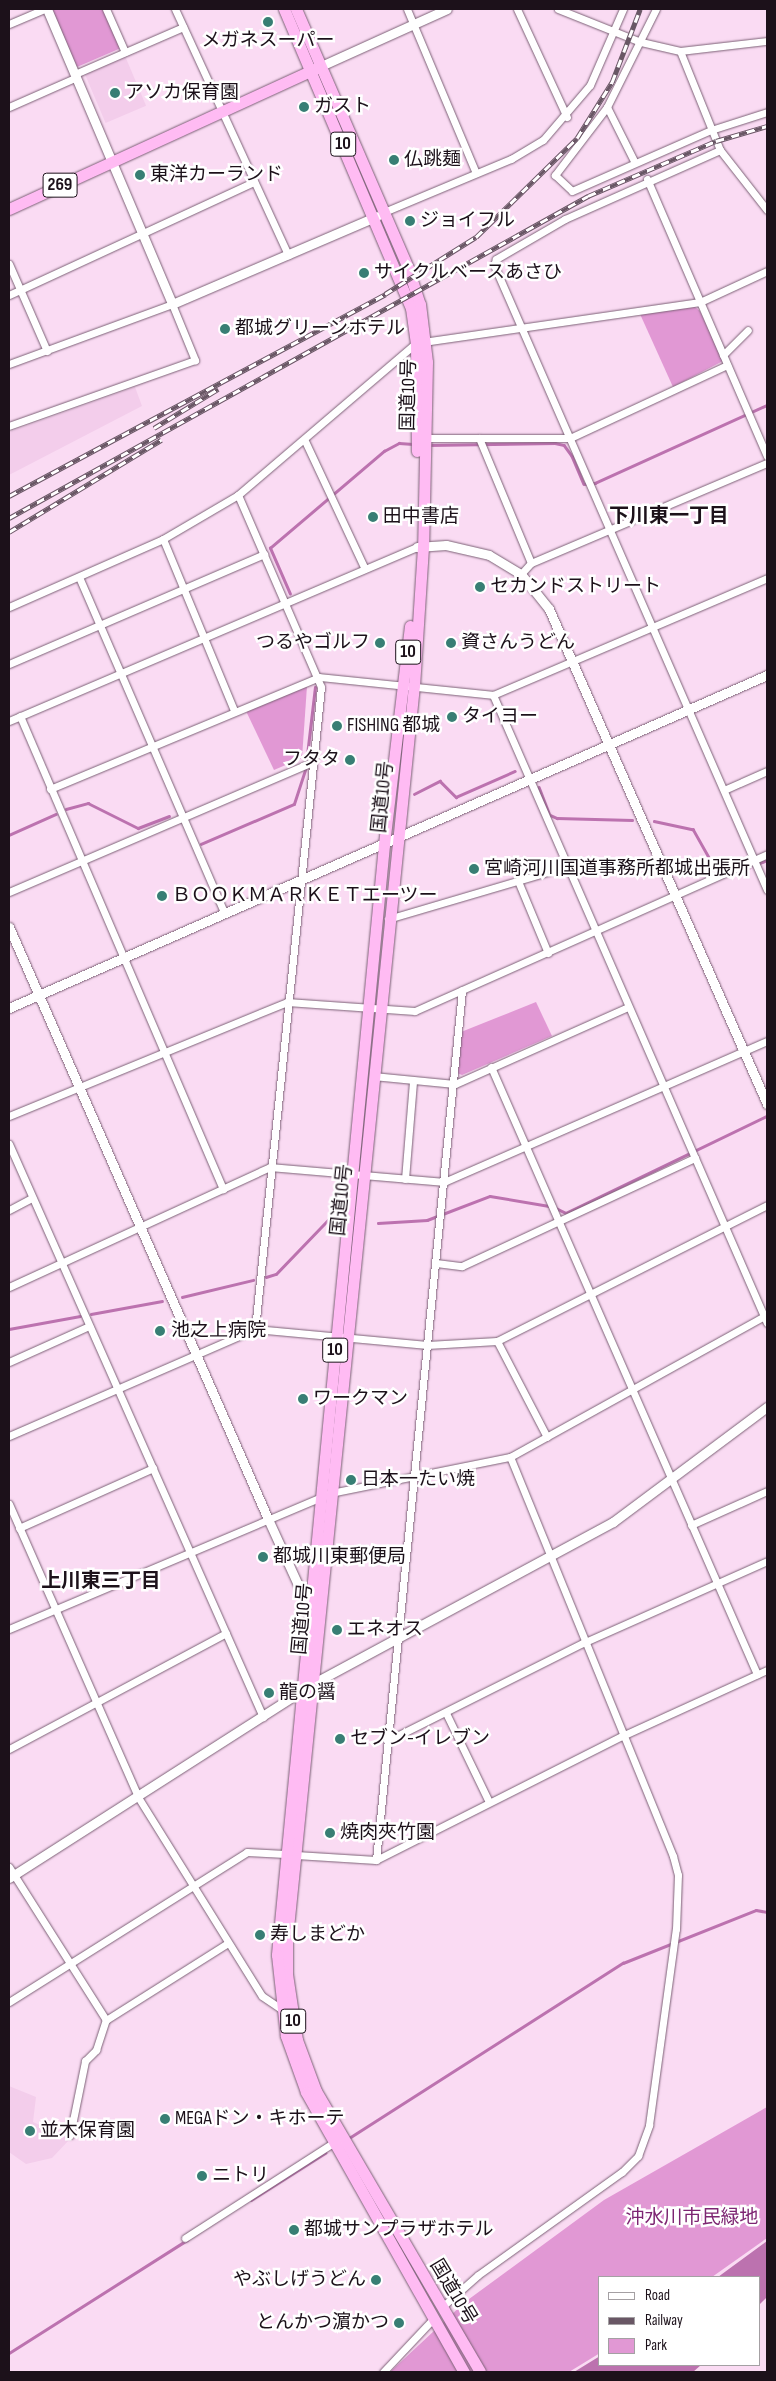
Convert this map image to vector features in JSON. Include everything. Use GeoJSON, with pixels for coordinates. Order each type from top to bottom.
{"type":"FeatureCollection","features":[{"type":"Feature","properties":{"kind":"highway","name":"国道10号"},"geometry":{"type":"LineString","coordinates":[[284,9],[316,68]]}},
{"type":"Feature","properties":{"kind":"highway","name":"国道10号"},"geometry":{"type":"LineString","coordinates":[[296,9],[316,68],[379,215],[421,342],[420,547],[410,685],[388,919],[374,1008]]}},
{"type":"Feature","properties":{"kind":"highway","name":"269"},"geometry":{"type":"LineString","coordinates":[[9,209],[316,68]]}},
{"type":"Feature","properties":{"kind":"highway","name":"国道10号"},"geometry":{"type":"LineString","coordinates":[[410,685],[384,845],[374,1008],[317,1601],[314,1683],[277,1955],[282,2010],[297,2069],[333,2143],[464,2372]]}},
{"type":"Feature","properties":{"kind":"highway","name":"国道10号"},"geometry":{"type":"LineString","coordinates":[[317,1601],[303,1693],[290,1854],[287,1938],[291,2011],[306,2068],[326,2110],[480,2372]]}},
{"type":"Feature","properties":{"kind":"street"},"geometry":{"type":"LineString","coordinates":[[9,24],[46,9],[195,360],[9,426]]}},
{"type":"Feature","properties":{"kind":"street"},"geometry":{"type":"LineString","coordinates":[[106,9],[125,52]]}},
{"type":"Feature","properties":{"kind":"street"},"geometry":{"type":"LineString","coordinates":[[174,9],[288,255]]}},
{"type":"Feature","properties":{"kind":"street"},"geometry":{"type":"LineString","coordinates":[[407,9],[476,173]]}},
{"type":"Feature","properties":{"kind":"street"},"geometry":{"type":"LineString","coordinates":[[316,68],[447,9]]}},
{"type":"Feature","properties":{"kind":"street"},"geometry":{"type":"LineString","coordinates":[[517,9],[567,117]]}},
{"type":"Feature","properties":{"kind":"street"},"geometry":{"type":"LineString","coordinates":[[558,9],[641,42],[680,51],[767,41]]}},
{"type":"Feature","properties":{"kind":"street"},"geometry":{"type":"LineString","coordinates":[[9,364],[172,304],[528,150],[567,117],[590,85],[614,32],[622,9]]}},
{"type":"Feature","properties":{"kind":"street"},"geometry":{"type":"LineString","coordinates":[[656,9],[607,107],[555,175],[572,191],[634,161],[711,130],[767,112]]}},
{"type":"Feature","properties":{"kind":"street"},"geometry":{"type":"LineString","coordinates":[[9,107],[182,27]]}},
{"type":"Feature","properties":{"kind":"street"},"geometry":{"type":"LineString","coordinates":[[680,51],[720,150],[767,210]]}},
{"type":"Feature","properties":{"kind":"street"},"geometry":{"type":"LineString","coordinates":[[607,107],[634,161]]}},
{"type":"Feature","properties":{"kind":"street"},"geometry":{"type":"LineString","coordinates":[[720,150],[647,179],[496,259],[494,265],[652,626],[686,709],[724,790],[767,890]]}},
{"type":"Feature","properties":{"kind":"street"},"geometry":{"type":"LineString","coordinates":[[647,179],[767,456]]}},
{"type":"Feature","properties":{"kind":"street"},"geometry":{"type":"LineString","coordinates":[[9,295],[254,182]]}},
{"type":"Feature","properties":{"kind":"street"},"geometry":{"type":"LineString","coordinates":[[9,264],[47,351]]}},
{"type":"Feature","properties":{"kind":"street"},"geometry":{"type":"LineString","coordinates":[[9,607],[163,539],[238,495],[305,441],[421,342],[521,325],[700,302],[767,271]]}},
{"type":"Feature","properties":{"kind":"street"},"geometry":{"type":"LineString","coordinates":[[723,355],[748,330]]}},
{"type":"Feature","properties":{"kind":"street"},"geometry":{"type":"LineString","coordinates":[[421,438],[570,438],[727,365]]}},
{"type":"Feature","properties":{"kind":"street"},"geometry":{"type":"LineString","coordinates":[[479,438],[530,563]]}},
{"type":"Feature","properties":{"kind":"street"},"geometry":{"type":"LineString","coordinates":[[305,441],[365,569]]}},
{"type":"Feature","properties":{"kind":"street"},"geometry":{"type":"LineString","coordinates":[[521,574],[530,563],[767,463]]}},
{"type":"Feature","properties":{"kind":"street"},"geometry":{"type":"LineString","coordinates":[[238,495],[287,602],[319,677],[321,687],[270,1167],[255,1329]]}},
{"type":"Feature","properties":{"kind":"street"},"geometry":{"type":"LineString","coordinates":[[163,539],[234,710]]}},
{"type":"Feature","properties":{"kind":"street"},"geometry":{"type":"LineString","coordinates":[[9,722],[203,637],[420,547],[466,549],[489,556],[521,574],[548,609],[573,660],[767,1104]]}},
{"type":"Feature","properties":{"kind":"street"},"geometry":{"type":"LineString","coordinates":[[9,664],[264,554]]}},
{"type":"Feature","properties":{"kind":"street"},"geometry":{"type":"LineString","coordinates":[[79,577],[225,914]]}},
{"type":"Feature","properties":{"kind":"street"},"geometry":{"type":"LineString","coordinates":[[50,789],[234,710],[319,677],[493,695],[767,578]]}},
{"type":"Feature","properties":{"kind":"street"},"geometry":{"type":"LineString","coordinates":[[9,1008],[384,845],[396,835],[528,781],[686,709],[767,675]]}},
{"type":"Feature","properties":{"kind":"street"},"geometry":{"type":"LineString","coordinates":[[9,1629],[327,1494],[510,1457],[630,1389],[766,1320],[568,866],[528,781],[493,695]]}},
{"type":"Feature","properties":{"kind":"street"},"geometry":{"type":"LineString","coordinates":[[20,716],[50,789],[84,860],[223,1189]]}},
{"type":"Feature","properties":{"kind":"street"},"geometry":{"type":"LineString","coordinates":[[9,892],[312,762]]}},
{"type":"Feature","properties":{"kind":"street"},"geometry":{"type":"LineString","coordinates":[[724,790],[767,770]]}},
{"type":"Feature","properties":{"kind":"street"},"geometry":{"type":"LineString","coordinates":[[9,1116],[288,1002],[415,1011],[677,896],[767,854]]}},
{"type":"Feature","properties":{"kind":"street"},"geometry":{"type":"LineString","coordinates":[[388,919],[568,866]]}},
{"type":"Feature","properties":{"kind":"street"},"geometry":{"type":"LineString","coordinates":[[518,881],[548,953]]}},
{"type":"Feature","properties":{"kind":"street"},"geometry":{"type":"LineString","coordinates":[[9,927],[299,1587],[317,1601]]}},
{"type":"Feature","properties":{"kind":"street"},"geometry":{"type":"LineString","coordinates":[[376,1860],[413,1476],[455,1084],[462,990]]}},
{"type":"Feature","properties":{"kind":"street"},"geometry":{"type":"LineString","coordinates":[[368,1075],[455,1084],[628,1007]]}},
{"type":"Feature","properties":{"kind":"street"},"geometry":{"type":"LineString","coordinates":[[9,1287],[270,1167],[444,1182],[525,1150],[767,1040]]}},
{"type":"Feature","properties":{"kind":"street"},"geometry":{"type":"LineString","coordinates":[[490,1067],[670,1481],[691,1525],[714,1584],[757,1674]]}},
{"type":"Feature","properties":{"kind":"street"},"geometry":{"type":"LineString","coordinates":[[405,1179],[414,1081]]}},
{"type":"Feature","properties":{"kind":"street"},"geometry":{"type":"LineString","coordinates":[[9,1144],[263,1717]]}},
{"type":"Feature","properties":{"kind":"street"},"geometry":{"type":"LineString","coordinates":[[436,1263],[462,1266],[556,1220],[695,1158]]}},
{"type":"Feature","properties":{"kind":"street"},"geometry":{"type":"LineString","coordinates":[[9,1210],[32,1198]]}},
{"type":"Feature","properties":{"kind":"street"},"geometry":{"type":"LineString","coordinates":[[9,1436],[255,1329],[427,1345],[498,1341],[725,1224],[767,1206]]}},
{"type":"Feature","properties":{"kind":"street"},"geometry":{"type":"LineString","coordinates":[[9,1362],[89,1326]]}},
{"type":"Feature","properties":{"kind":"street"},"geometry":{"type":"LineString","coordinates":[[498,1341],[547,1436]]}},
{"type":"Feature","properties":{"kind":"street"},"geometry":{"type":"LineString","coordinates":[[106,2020],[10,1874],[138,1797],[303,1693],[314,1683],[398,1640],[613,1522],[767,1407]]}},
{"type":"Feature","properties":{"kind":"street"},"geometry":{"type":"LineString","coordinates":[[442,2307],[478,2275],[638,2156],[649,2125],[676,1929],[678,1884],[673,1856],[583,1643],[510,1457]]}},
{"type":"Feature","properties":{"kind":"street"},"geometry":{"type":"LineString","coordinates":[[19,1528],[153,1468]]}},
{"type":"Feature","properties":{"kind":"street"},"geometry":{"type":"LineString","coordinates":[[691,1525],[767,1491]]}},
{"type":"Feature","properties":{"kind":"street"},"geometry":{"type":"LineString","coordinates":[[9,1504],[138,1797],[262,1996],[282,2010]]}},
{"type":"Feature","properties":{"kind":"street"},"geometry":{"type":"LineString","coordinates":[[387,1740],[446,1713],[583,1643],[767,1561]]}},
{"type":"Feature","properties":{"kind":"street"},"geometry":{"type":"LineString","coordinates":[[9,1749],[226,1633]]}},
{"type":"Feature","properties":{"kind":"street"},"geometry":{"type":"LineString","coordinates":[[9,2002],[247,1852],[376,1860],[622,1736],[767,1670]]}},
{"type":"Feature","properties":{"kind":"street"},"geometry":{"type":"LineString","coordinates":[[446,1713],[490,1802]]}},
{"type":"Feature","properties":{"kind":"street"},"geometry":{"type":"LineString","coordinates":[[70,2135],[85,2061],[96,2050],[106,2020],[228,1943]]}},
{"type":"Feature","properties":{"kind":"street"},"geometry":{"type":"LineString","coordinates":[[185,2238],[333,2143]]}},
{"type":"Feature","properties":{"kind":"street"},"geometry":{"type":"LineString","coordinates":[[383,2372],[436,2323]]}},
{"type":"Feature","properties":{"kind":"shaded area","name":"アソカ保育園"},"geometry":{"type":"Polygon","coordinates":[[[125,56],[146,106],[106,123],[84,73],[125,56]]]}},
{"type":"Feature","properties":{"kind":"shaded area"},"geometry":{"type":"Polygon","coordinates":[[[135,387],[142,406],[9,475],[9,432],[135,387]]]}},
{"type":"Feature","properties":{"kind":"shaded area","name":"並木保育園"},"geometry":{"type":"Polygon","coordinates":[[[9,2086],[36,2097],[33,2122],[70,2139],[52,2158],[26,2164],[9,2152],[9,2086]]]}},
{"type":"Feature","properties":{"kind":"shaded area"},"geometry":{"type":"Polygon","coordinates":[[[767,2241],[767,2297],[761,2303],[761,2276],[719,2276],[767,2241]]]}},
{"type":"Feature","properties":{"kind":"shaded area"},"geometry":{"type":"Polygon","coordinates":[[[598,2357],[598,2366],[700,2366],[693,2372],[574,2372],[598,2357]]]}},
{"type":"Feature","properties":{"kind":"green space"},"geometry":{"type":"Polygon","coordinates":[[[52,9],[104,9],[121,48],[77,67],[52,9]]]}},
{"type":"Feature","properties":{"kind":"green space"},"geometry":{"type":"Polygon","coordinates":[[[695,307],[700,311],[723,361],[673,387],[640,314],[695,307]]]}},
{"type":"Feature","properties":{"kind":"green space"},"geometry":{"type":"Polygon","coordinates":[[[307,686],[302,758],[274,770],[246,711],[307,686]]]}},
{"type":"Feature","properties":{"kind":"green space"},"geometry":{"type":"Polygon","coordinates":[[[536,1002],[552,1036],[462,1075],[457,1073],[461,1032],[536,1002]]]}},
{"type":"Feature","properties":{"kind":"green space","name":"沖水川市民緑地"},"geometry":{"type":"Polygon","coordinates":[[[767,2107],[767,2238],[713,2276],[598,2276],[598,2354],[569,2372],[390,2372],[465,2302],[604,2200],[767,2107]]]}},
{"type":"Feature","properties":{"kind":"waterway"},"geometry":{"type":"LineString","coordinates":[[429,445],[555,443],[564,445],[572,456],[584,484],[595,483],[767,405]]}},
{"type":"Feature","properties":{"kind":"waterway"},"geometry":{"type":"LineString","coordinates":[[290,594],[270,548],[384,451],[399,443],[413,444]]}},
{"type":"Feature","properties":{"kind":"waterway"},"geometry":{"type":"LineString","coordinates":[[307,755],[315,687]]}},
{"type":"Feature","properties":{"kind":"waterway"},"geometry":{"type":"LineString","coordinates":[[201,844],[294,804],[305,770]]}},
{"type":"Feature","properties":{"kind":"waterway"},"geometry":{"type":"LineString","coordinates":[[414,794],[440,781],[456,797],[515,771]]}},
{"type":"Feature","properties":{"kind":"waterway"},"geometry":{"type":"LineString","coordinates":[[539,787],[550,815],[557,818],[632,820]]}},
{"type":"Feature","properties":{"kind":"waterway"},"geometry":{"type":"LineString","coordinates":[[66,809],[88,803],[138,828],[169,816]]}},
{"type":"Feature","properties":{"kind":"waterway"},"geometry":{"type":"LineString","coordinates":[[9,835],[56,814]]}},
{"type":"Feature","properties":{"kind":"waterway"},"geometry":{"type":"LineString","coordinates":[[654,821],[693,829],[715,868]]}},
{"type":"Feature","properties":{"kind":"waterway"},"geometry":{"type":"LineString","coordinates":[[760,863],[767,860]]}},
{"type":"Feature","properties":{"kind":"waterway"},"geometry":{"type":"LineString","coordinates":[[729,876],[750,867]]}},
{"type":"Feature","properties":{"kind":"waterway"},"geometry":{"type":"LineString","coordinates":[[556,1208],[566,1213],[767,1116]]}},
{"type":"Feature","properties":{"kind":"waterway"},"geometry":{"type":"LineString","coordinates":[[378,1223],[427,1220],[490,1196],[550,1206]]}},
{"type":"Feature","properties":{"kind":"waterway"},"geometry":{"type":"LineString","coordinates":[[266,1277],[276,1274],[329,1219]]}},
{"type":"Feature","properties":{"kind":"waterway"},"geometry":{"type":"LineString","coordinates":[[182,1297],[253,1280]]}},
{"type":"Feature","properties":{"kind":"waterway"},"geometry":{"type":"LineString","coordinates":[[91,1314],[162,1301]]}},
{"type":"Feature","properties":{"kind":"waterway"},"geometry":{"type":"LineString","coordinates":[[9,1329],[80,1316]]}},
{"type":"Feature","properties":{"kind":"waterway"},"geometry":{"type":"LineString","coordinates":[[349,2138],[623,1963],[756,1910],[767,1912]]}},
{"type":"Feature","properties":{"kind":"waterway"},"geometry":{"type":"LineString","coordinates":[[251,2200],[325,2153]]}},
{"type":"Feature","properties":{"kind":"waterway"},"geometry":{"type":"LineString","coordinates":[[9,2353],[187,2240]]}},
{"type":"Feature","properties":{"kind":"railway"},"geometry":{"type":"LineString","coordinates":[[9,496],[385,294],[476,237],[577,138],[612,82],[640,9]]}},
{"type":"Feature","properties":{"kind":"railway"},"geometry":{"type":"LineString","coordinates":[[9,518],[588,196],[716,141],[767,126]]}},
{"type":"Feature","properties":{"kind":"railway"},"geometry":{"type":"LineString","coordinates":[[154,428],[218,389]]}},
{"type":"Feature","properties":{"kind":"railway"},"geometry":{"type":"LineString","coordinates":[[9,532],[161,440]]}},
{"type":"Feature","properties":{"kind":"place","name":"メガネスーパー"},"geometry":{"type":"Point","coordinates":[268,22]}},
{"type":"Feature","properties":{"kind":"place","name":"アソカ保育園"},"geometry":{"type":"Point","coordinates":[115,93]}},
{"type":"Feature","properties":{"kind":"place","name":"ガスト"},"geometry":{"type":"Point","coordinates":[304,107]}},
{"type":"Feature","properties":{"kind":"place","name":"仏跳麺"},"geometry":{"type":"Point","coordinates":[394,160]}},
{"type":"Feature","properties":{"kind":"place","name":"東洋カーランド"},"geometry":{"type":"Point","coordinates":[140,175]}},
{"type":"Feature","properties":{"kind":"place","name":"ジョイフル"},"geometry":{"type":"Point","coordinates":[410,221]}},
{"type":"Feature","properties":{"kind":"place","name":"サイクルベースあさひ"},"geometry":{"type":"Point","coordinates":[364,273]}},
{"type":"Feature","properties":{"kind":"place","name":"都城グリーンホテル"},"geometry":{"type":"Point","coordinates":[225,329]}},
{"type":"Feature","properties":{"kind":"place","name":"田中書店"},"geometry":{"type":"Point","coordinates":[373,517]}},
{"type":"Feature","properties":{"kind":"place","name":"セカンドストリート"},"geometry":{"type":"Point","coordinates":[480,587]}},
{"type":"Feature","properties":{"kind":"place","name":"つるやゴルフ"},"geometry":{"type":"Point","coordinates":[380,643]}},
{"type":"Feature","properties":{"kind":"place","name":"資さんうどん"},"geometry":{"type":"Point","coordinates":[451,643]}},
{"type":"Feature","properties":{"kind":"place","name":"タイヨー"},"geometry":{"type":"Point","coordinates":[452,717]}},
{"type":"Feature","properties":{"kind":"place","name":"FISHING 都城"},"geometry":{"type":"Point","coordinates":[337,726]}},
{"type":"Feature","properties":{"kind":"place","name":"フタタ"},"geometry":{"type":"Point","coordinates":[350,760]}},
{"type":"Feature","properties":{"kind":"place","name":"宮崎河川国道事務所都城出張所"},"geometry":{"type":"Point","coordinates":[474,869]}},
{"type":"Feature","properties":{"kind":"place","name":"ＢＯＯＫＭＡＲＫＥＴエーツー"},"geometry":{"type":"Point","coordinates":[162,896]}},
{"type":"Feature","properties":{"kind":"place","name":"池之上病院"},"geometry":{"type":"Point","coordinates":[160,1331]}},
{"type":"Feature","properties":{"kind":"place","name":"ワークマン"},"geometry":{"type":"Point","coordinates":[303,1399]}},
{"type":"Feature","properties":{"kind":"place","name":"日本一たい焼"},"geometry":{"type":"Point","coordinates":[351,1480]}},
{"type":"Feature","properties":{"kind":"place","name":"都城川東郵便局"},"geometry":{"type":"Point","coordinates":[263,1557]}},
{"type":"Feature","properties":{"kind":"place","name":"エネオス"},"geometry":{"type":"Point","coordinates":[337,1630]}},
{"type":"Feature","properties":{"kind":"place","name":"龍の醤"},"geometry":{"type":"Point","coordinates":[269,1693]}},
{"type":"Feature","properties":{"kind":"place","name":"セブン-イレブン"},"geometry":{"type":"Point","coordinates":[340,1739]}},
{"type":"Feature","properties":{"kind":"place","name":"焼肉夾竹園"},"geometry":{"type":"Point","coordinates":[330,1833]}},
{"type":"Feature","properties":{"kind":"place","name":"寿しまどか"},"geometry":{"type":"Point","coordinates":[260,1935]}},
{"type":"Feature","properties":{"kind":"place","name":"MEGAドン・キホーテ"},"geometry":{"type":"Point","coordinates":[165,2119]}},
{"type":"Feature","properties":{"kind":"place","name":"並木保育園"},"geometry":{"type":"Point","coordinates":[30,2131]}},
{"type":"Feature","properties":{"kind":"place","name":"ニトリ"},"geometry":{"type":"Point","coordinates":[202,2176]}},
{"type":"Feature","properties":{"kind":"place","name":"都城サンプラザホテル"},"geometry":{"type":"Point","coordinates":[294,2230]}},
{"type":"Feature","properties":{"kind":"place","name":"やぶしげうどん"},"geometry":{"type":"Point","coordinates":[376,2280]}},
{"type":"Feature","properties":{"kind":"place","name":"とんかつ濵かつ"},"geometry":{"type":"Point","coordinates":[399,2323]}},
{"type":"Feature","properties":{"kind":"district","name":"下川東一丁目"},"geometry":{"type":"Point","coordinates":[669,516]}},
{"type":"Feature","properties":{"kind":"district","name":"上川東三丁目"},"geometry":{"type":"Point","coordinates":[101,1581]}}]}
